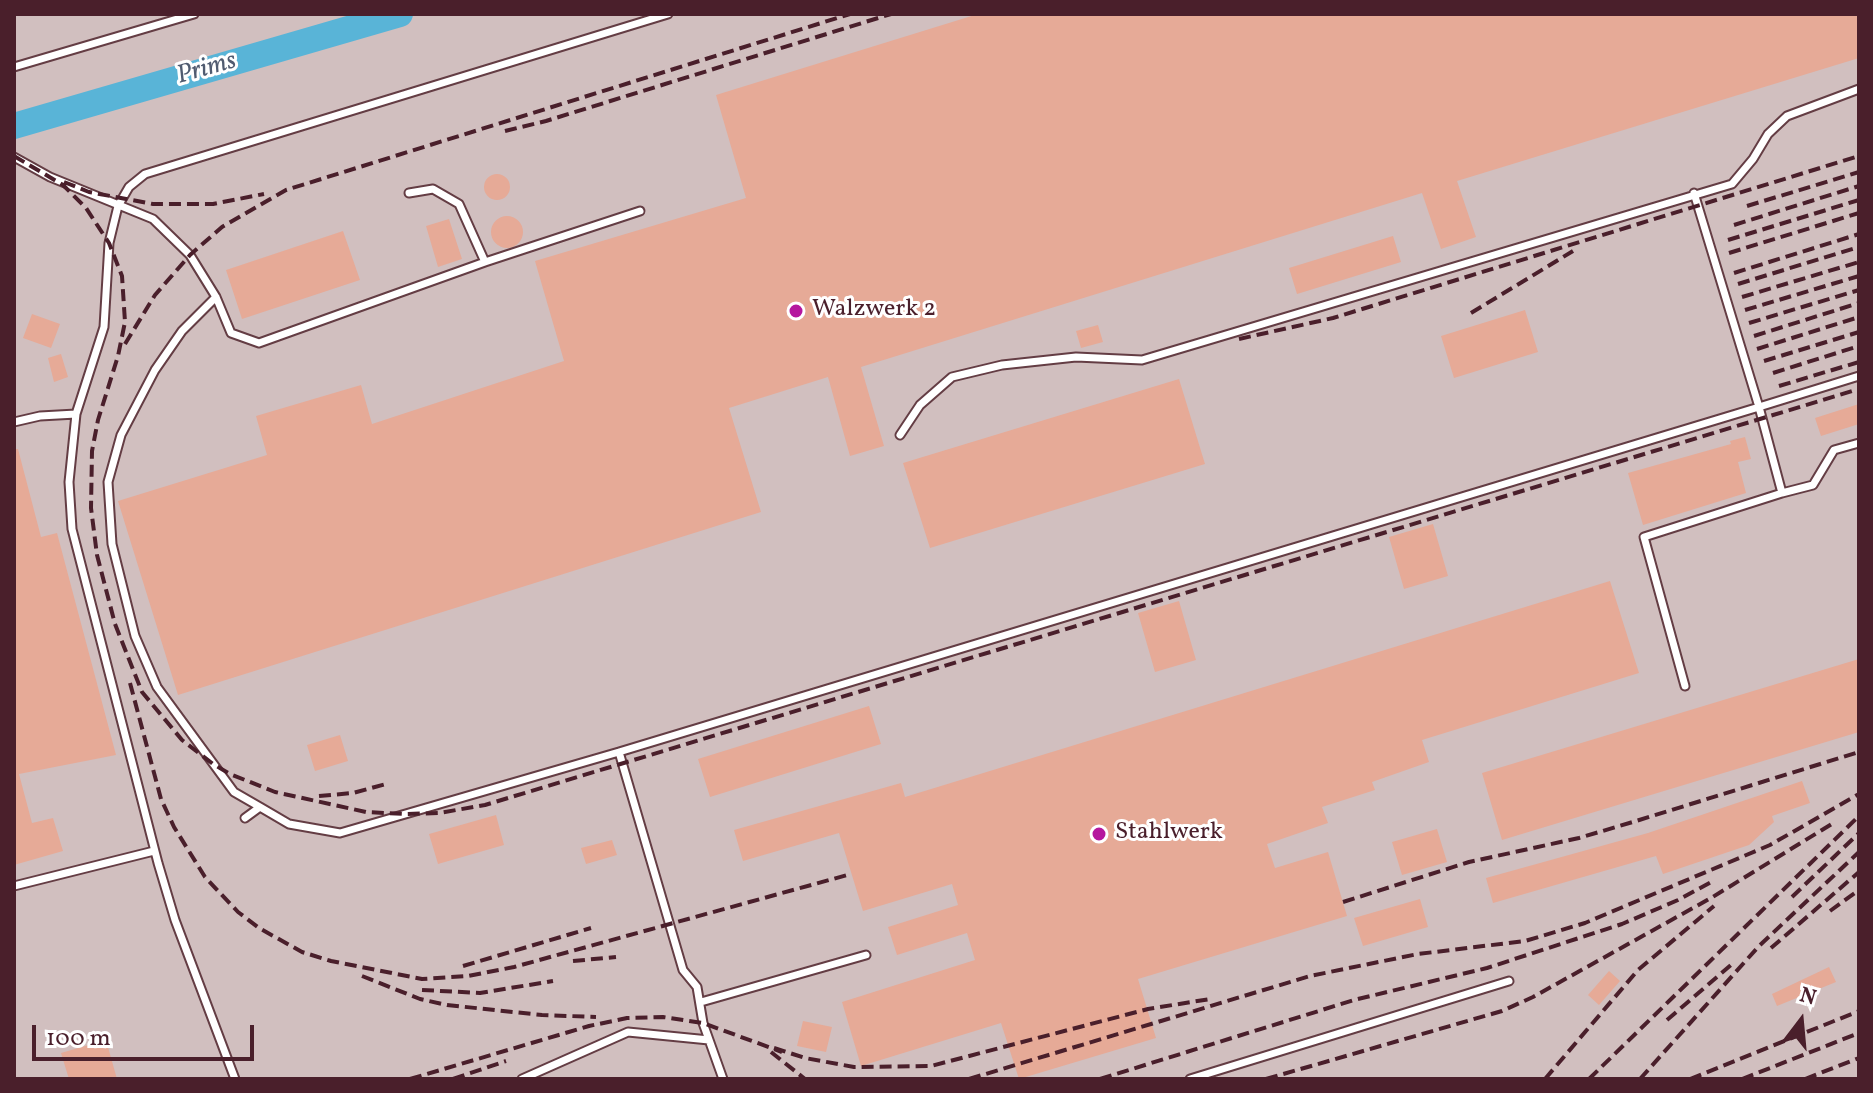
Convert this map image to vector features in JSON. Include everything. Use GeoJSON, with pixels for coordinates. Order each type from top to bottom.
{"type":"FeatureCollection","features":[{"type":"Feature","properties":{"kind":"lane"},"geometry":{"type":"LineString","coordinates":[[14,67],[194,14]]}},
{"type":"Feature","properties":{"kind":"lane"},"geometry":{"type":"LineString","coordinates":[[235,1079],[175,920],[154,851],[72,529],[69,482],[76,414],[104,327],[109,243],[118,206],[129,187],[145,174],[668,14]]}},
{"type":"Feature","properties":{"kind":"lane"},"geometry":{"type":"LineString","coordinates":[[900,435],[920,405],[952,377],[1002,365],[1076,357],[1142,360],[1732,184],[1753,159],[1768,134],[1787,116],[1859,89]]}},
{"type":"Feature","properties":{"kind":"lane"},"geometry":{"type":"LineString","coordinates":[[14,157],[50,177],[153,219],[190,255],[216,297],[231,333],[259,343],[485,262],[640,211]]}},
{"type":"Feature","properties":{"kind":"lane"},"geometry":{"type":"LineString","coordinates":[[409,193],[433,189],[459,204],[485,262]]}},
{"type":"Feature","properties":{"kind":"lane"},"geometry":{"type":"LineString","coordinates":[[1694,193],[1782,493]]}},
{"type":"Feature","properties":{"kind":"lane"},"geometry":{"type":"LineString","coordinates":[[216,297],[182,331],[155,370],[121,435],[108,482],[112,544],[135,636],[157,687],[234,792],[289,824],[340,833],[619,752],[1859,376]]}},
{"type":"Feature","properties":{"kind":"lane"},"geometry":{"type":"LineString","coordinates":[[14,422],[40,416],[76,414]]}},
{"type":"Feature","properties":{"kind":"lane"},"geometry":{"type":"LineString","coordinates":[[1685,686],[1644,537],[1813,485],[1834,450],[1859,443]]}},
{"type":"Feature","properties":{"kind":"lane"},"geometry":{"type":"LineString","coordinates":[[619,752],[683,970],[697,987],[703,1023],[723,1079]]}},
{"type":"Feature","properties":{"kind":"lane"},"geometry":{"type":"LineString","coordinates":[[245,818],[260,807]]}},
{"type":"Feature","properties":{"kind":"lane"},"geometry":{"type":"LineString","coordinates":[[14,886],[154,851]]}},
{"type":"Feature","properties":{"kind":"lane"},"geometry":{"type":"LineString","coordinates":[[701,1002],[866,955]]}},
{"type":"Feature","properties":{"kind":"lane"},"geometry":{"type":"LineString","coordinates":[[1190,1079],[1509,981]]}},
{"type":"Feature","properties":{"kind":"lane"},"geometry":{"type":"LineString","coordinates":[[522,1079],[628,1032],[709,1040]]}},
{"type":"Feature","properties":{"kind":"shaded area"},"geometry":{"type":"Polygon","coordinates":[[[14,14],[1859,14],[1859,1079],[14,1079],[14,14]]]}},
{"type":"Feature","properties":{"kind":"building","name":"Walzwerk 2"},"geometry":{"type":"Polygon","coordinates":[[[978,14],[1859,14],[1859,58],[1457,181],[1476,237],[1441,249],[1422,193],[861,367],[884,446],[850,456],[828,377],[729,408],[761,512],[178,695],[118,501],[267,455],[256,416],[361,385],[372,424],[564,361],[535,261],[746,198],[716,95],[978,14]]]}},
{"type":"Feature","properties":{"kind":"building"},"geometry":{"type":"Polygon","coordinates":[[[497,174],[506,178],[510,187],[506,196],[497,200],[488,196],[484,187],[488,178],[497,174]]]}},
{"type":"Feature","properties":{"kind":"building"},"geometry":{"type":"Polygon","coordinates":[[[507,216],[518,221],[523,232],[518,243],[507,248],[496,243],[491,232],[496,221],[507,216]]]}},
{"type":"Feature","properties":{"kind":"building"},"geometry":{"type":"Polygon","coordinates":[[[449,219],[462,259],[438,267],[426,226],[449,219]]]}},
{"type":"Feature","properties":{"kind":"building"},"geometry":{"type":"Polygon","coordinates":[[[343,231],[360,280],[242,319],[226,270],[343,231]]]}},
{"type":"Feature","properties":{"kind":"building"},"geometry":{"type":"Polygon","coordinates":[[[1393,236],[1401,262],[1297,294],[1289,268],[1393,236]]]}},
{"type":"Feature","properties":{"kind":"building"},"geometry":{"type":"Polygon","coordinates":[[[1525,310],[1538,352],[1454,378],[1441,336],[1525,310]]]}},
{"type":"Feature","properties":{"kind":"building"},"geometry":{"type":"Polygon","coordinates":[[[32,314],[60,324],[51,348],[23,338],[32,314]]]}},
{"type":"Feature","properties":{"kind":"building"},"geometry":{"type":"Polygon","coordinates":[[[1098,325],[1103,342],[1081,348],[1076,331],[1098,325]]]}},
{"type":"Feature","properties":{"kind":"building"},"geometry":{"type":"Polygon","coordinates":[[[61,354],[68,377],[54,382],[48,358],[61,354]]]}},
{"type":"Feature","properties":{"kind":"building"},"geometry":{"type":"Polygon","coordinates":[[[1179,379],[1205,464],[930,548],[903,463],[1179,379]]]}},
{"type":"Feature","properties":{"kind":"building"},"geometry":{"type":"Polygon","coordinates":[[[1859,404],[1859,424],[1821,436],[1815,418],[1859,404]]]}},
{"type":"Feature","properties":{"kind":"building"},"geometry":{"type":"Polygon","coordinates":[[[1745,437],[1751,459],[1738,462],[1746,493],[1643,525],[1628,473],[1731,444],[1730,441],[1745,437]]]}},
{"type":"Feature","properties":{"kind":"building"},"geometry":{"type":"Polygon","coordinates":[[[14,449],[18,449],[41,537],[57,533],[116,755],[19,774],[32,823],[53,818],[63,851],[14,865],[14,449]]]}},
{"type":"Feature","properties":{"kind":"building"},"geometry":{"type":"Polygon","coordinates":[[[1433,524],[1448,576],[1404,589],[1389,537],[1433,524]]]}},
{"type":"Feature","properties":{"kind":"building","name":"Stahlwerk"},"geometry":{"type":"Polygon","coordinates":[[[1610,581],[1639,673],[1422,740],[1429,762],[1372,782],[1375,790],[1322,807],[1328,823],[1267,844],[1275,868],[1328,852],[1347,916],[1138,979],[1156,1038],[1019,1079],[1001,1023],[861,1066],[842,1002],[975,960],[967,933],[897,955],[888,927],[958,905],[952,884],[863,911],[839,833],[743,861],[734,830],[901,783],[905,797],[1610,581]]]}},
{"type":"Feature","properties":{"kind":"building"},"geometry":{"type":"Polygon","coordinates":[[[1179,601],[1196,660],[1155,672],[1138,613],[1179,601]]]}},
{"type":"Feature","properties":{"kind":"building"},"geometry":{"type":"Polygon","coordinates":[[[1859,659],[1859,732],[1502,840],[1482,773],[1859,659]]]}},
{"type":"Feature","properties":{"kind":"building"},"geometry":{"type":"Polygon","coordinates":[[[869,706],[881,744],[710,797],[698,759],[869,706]]]}},
{"type":"Feature","properties":{"kind":"building"},"geometry":{"type":"Polygon","coordinates":[[[340,735],[348,761],[315,771],[307,745],[340,735]]]}},
{"type":"Feature","properties":{"kind":"building"},"geometry":{"type":"Polygon","coordinates":[[[1802,781],[1810,803],[1772,816],[1774,822],[1749,845],[1663,874],[1656,856],[1493,903],[1486,878],[1648,833],[1802,781]]]}},
{"type":"Feature","properties":{"kind":"building"},"geometry":{"type":"Polygon","coordinates":[[[496,815],[504,845],[438,864],[429,834],[496,815]]]}},
{"type":"Feature","properties":{"kind":"building"},"geometry":{"type":"Polygon","coordinates":[[[1437,829],[1447,862],[1402,875],[1392,842],[1437,829]]]}},
{"type":"Feature","properties":{"kind":"building"},"geometry":{"type":"Polygon","coordinates":[[[612,840],[617,855],[586,864],[581,848],[612,840]]]}},
{"type":"Feature","properties":{"kind":"building"},"geometry":{"type":"Polygon","coordinates":[[[1420,899],[1428,927],[1363,946],[1354,918],[1420,899]]]}},
{"type":"Feature","properties":{"kind":"building"},"geometry":{"type":"Polygon","coordinates":[[[1829,967],[1836,982],[1777,1006],[1772,994],[1829,967]]]}},
{"type":"Feature","properties":{"kind":"building"},"geometry":{"type":"Polygon","coordinates":[[[1609,971],[1620,981],[1599,1005],[1588,995],[1609,971]]]}},
{"type":"Feature","properties":{"kind":"building"},"geometry":{"type":"Polygon","coordinates":[[[803,1021],[832,1027],[826,1052],[797,1046],[803,1021]]]}},
{"type":"Feature","properties":{"kind":"building"},"geometry":{"type":"Polygon","coordinates":[[[106,1040],[117,1079],[69,1079],[61,1053],[106,1040]]]}},
{"type":"Feature","properties":{"kind":"waterway","name":"Prims"},"geometry":{"type":"LineString","coordinates":[[14,126],[400,14]]}},
{"type":"Feature","properties":{"kind":"railway"},"geometry":{"type":"LineString","coordinates":[[125,344],[155,295],[190,255],[222,227],[286,190],[850,14]]}},
{"type":"Feature","properties":{"kind":"railway"},"geometry":{"type":"LineString","coordinates":[[505,131],[891,14]]}},
{"type":"Feature","properties":{"kind":"railway"},"geometry":{"type":"LineString","coordinates":[[14,156],[63,185],[86,208],[109,243],[122,276],[125,322],[92,451],[91,508],[97,555],[115,624],[142,692],[182,740],[230,774],[275,792],[366,812],[439,813],[485,805],[1859,389]]}},
{"type":"Feature","properties":{"kind":"railway"},"geometry":{"type":"LineString","coordinates":[[1239,339],[1333,318],[1859,156]]}},
{"type":"Feature","properties":{"kind":"railway"},"geometry":{"type":"LineString","coordinates":[[1747,206],[1859,172]]}},
{"type":"Feature","properties":{"kind":"railway"},"geometry":{"type":"LineString","coordinates":[[64,182],[89,192],[153,204],[213,204],[264,194]]}},
{"type":"Feature","properties":{"kind":"railway"},"geometry":{"type":"LineString","coordinates":[[1734,225],[1859,186]]}},
{"type":"Feature","properties":{"kind":"railway"},"geometry":{"type":"LineString","coordinates":[[1728,240],[1859,200]]}},
{"type":"Feature","properties":{"kind":"railway"},"geometry":{"type":"LineString","coordinates":[[1729,253],[1859,213]]}},
{"type":"Feature","properties":{"kind":"railway"},"geometry":{"type":"LineString","coordinates":[[1734,273],[1859,234]]}},
{"type":"Feature","properties":{"kind":"railway"},"geometry":{"type":"LineString","coordinates":[[1738,284],[1859,247]]}},
{"type":"Feature","properties":{"kind":"railway"},"geometry":{"type":"LineString","coordinates":[[1471,313],[1573,251]]}},
{"type":"Feature","properties":{"kind":"railway"},"geometry":{"type":"LineString","coordinates":[[1742,297],[1859,262]]}},
{"type":"Feature","properties":{"kind":"railway"},"geometry":{"type":"LineString","coordinates":[[1745,310],[1859,276]]}},
{"type":"Feature","properties":{"kind":"railway"},"geometry":{"type":"LineString","coordinates":[[1749,323],[1859,290]]}},
{"type":"Feature","properties":{"kind":"railway"},"geometry":{"type":"LineString","coordinates":[[1754,336],[1859,303]]}},
{"type":"Feature","properties":{"kind":"railway"},"geometry":{"type":"LineString","coordinates":[[1757,349],[1859,317]]}},
{"type":"Feature","properties":{"kind":"railway"},"geometry":{"type":"LineString","coordinates":[[1764,361],[1859,332]]}},
{"type":"Feature","properties":{"kind":"railway"},"geometry":{"type":"LineString","coordinates":[[1773,373],[1859,346]]}},
{"type":"Feature","properties":{"kind":"railway"},"geometry":{"type":"LineString","coordinates":[[1779,386],[1859,362]]}},
{"type":"Feature","properties":{"kind":"railway"},"geometry":{"type":"LineString","coordinates":[[130,683],[161,799],[174,827],[205,877],[238,912],[259,928],[302,952],[331,961],[422,979],[468,976],[514,967],[851,874]]}},
{"type":"Feature","properties":{"kind":"railway"},"geometry":{"type":"LineString","coordinates":[[1343,902],[1469,862],[1579,838],[1859,752]]}},
{"type":"Feature","properties":{"kind":"railway"},"geometry":{"type":"LineString","coordinates":[[319,796],[353,793],[386,784]]}},
{"type":"Feature","properties":{"kind":"railway"},"geometry":{"type":"LineString","coordinates":[[969,1079],[1310,976],[1418,954],[1525,941],[1585,923],[1770,845],[1859,794]]}},
{"type":"Feature","properties":{"kind":"railway"},"geometry":{"type":"LineString","coordinates":[[1589,1079],[1859,816]]}},
{"type":"Feature","properties":{"kind":"railway"},"geometry":{"type":"LineString","coordinates":[[1266,1079],[1502,1011],[1533,997],[1711,898],[1835,822]]}},
{"type":"Feature","properties":{"kind":"railway"},"geometry":{"type":"LineString","coordinates":[[1792,897],[1859,833]]}},
{"type":"Feature","properties":{"kind":"railway"},"geometry":{"type":"LineString","coordinates":[[1640,1079],[1759,946],[1859,852]]}},
{"type":"Feature","properties":{"kind":"railway"},"geometry":{"type":"LineString","coordinates":[[1771,948],[1859,872]]}},
{"type":"Feature","properties":{"kind":"railway"},"geometry":{"type":"LineString","coordinates":[[1100,1079],[1354,1000],[1487,968],[1622,924],[1715,880]]}},
{"type":"Feature","properties":{"kind":"railway"},"geometry":{"type":"LineString","coordinates":[[1830,911],[1859,890]]}},
{"type":"Feature","properties":{"kind":"railway"},"geometry":{"type":"LineString","coordinates":[[1545,1079],[1638,970],[1714,906]]}},
{"type":"Feature","properties":{"kind":"railway"},"geometry":{"type":"LineString","coordinates":[[463,966],[591,928]]}},
{"type":"Feature","properties":{"kind":"railway"},"geometry":{"type":"LineString","coordinates":[[573,961],[616,957]]}},
{"type":"Feature","properties":{"kind":"railway"},"geometry":{"type":"LineString","coordinates":[[1667,1020],[1732,964]]}},
{"type":"Feature","properties":{"kind":"railway"},"geometry":{"type":"LineString","coordinates":[[362,976],[420,999],[447,1005],[596,1017]]}},
{"type":"Feature","properties":{"kind":"railway"},"geometry":{"type":"LineString","coordinates":[[422,990],[480,993],[553,981]]}},
{"type":"Feature","properties":{"kind":"railway"},"geometry":{"type":"LineString","coordinates":[[774,1048],[805,1058],[854,1067],[931,1066],[1148,1009],[1210,999]]}},
{"type":"Feature","properties":{"kind":"railway"},"geometry":{"type":"LineString","coordinates":[[1690,1079],[1859,1011]]}},
{"type":"Feature","properties":{"kind":"railway"},"geometry":{"type":"LineString","coordinates":[[410,1079],[589,1026],[627,1018],[663,1017],[703,1023],[782,1052]]}},
{"type":"Feature","properties":{"kind":"railway"},"geometry":{"type":"LineString","coordinates":[[1742,1079],[1859,1033]]}},
{"type":"Feature","properties":{"kind":"railway"},"geometry":{"type":"LineString","coordinates":[[771,1052],[805,1079]]}},
{"type":"Feature","properties":{"kind":"railway"},"geometry":{"type":"LineString","coordinates":[[1805,1079],[1859,1058]]}},
{"type":"Feature","properties":{"kind":"railway"},"geometry":{"type":"LineString","coordinates":[[453,1079],[506,1061]]}},
{"type":"Feature","properties":{"kind":"place","name":"Walzwerk 2"},"geometry":{"type":"Point","coordinates":[796,311]}},
{"type":"Feature","properties":{"kind":"place","name":"Stahlwerk"},"geometry":{"type":"Point","coordinates":[1099,834]}}]}
